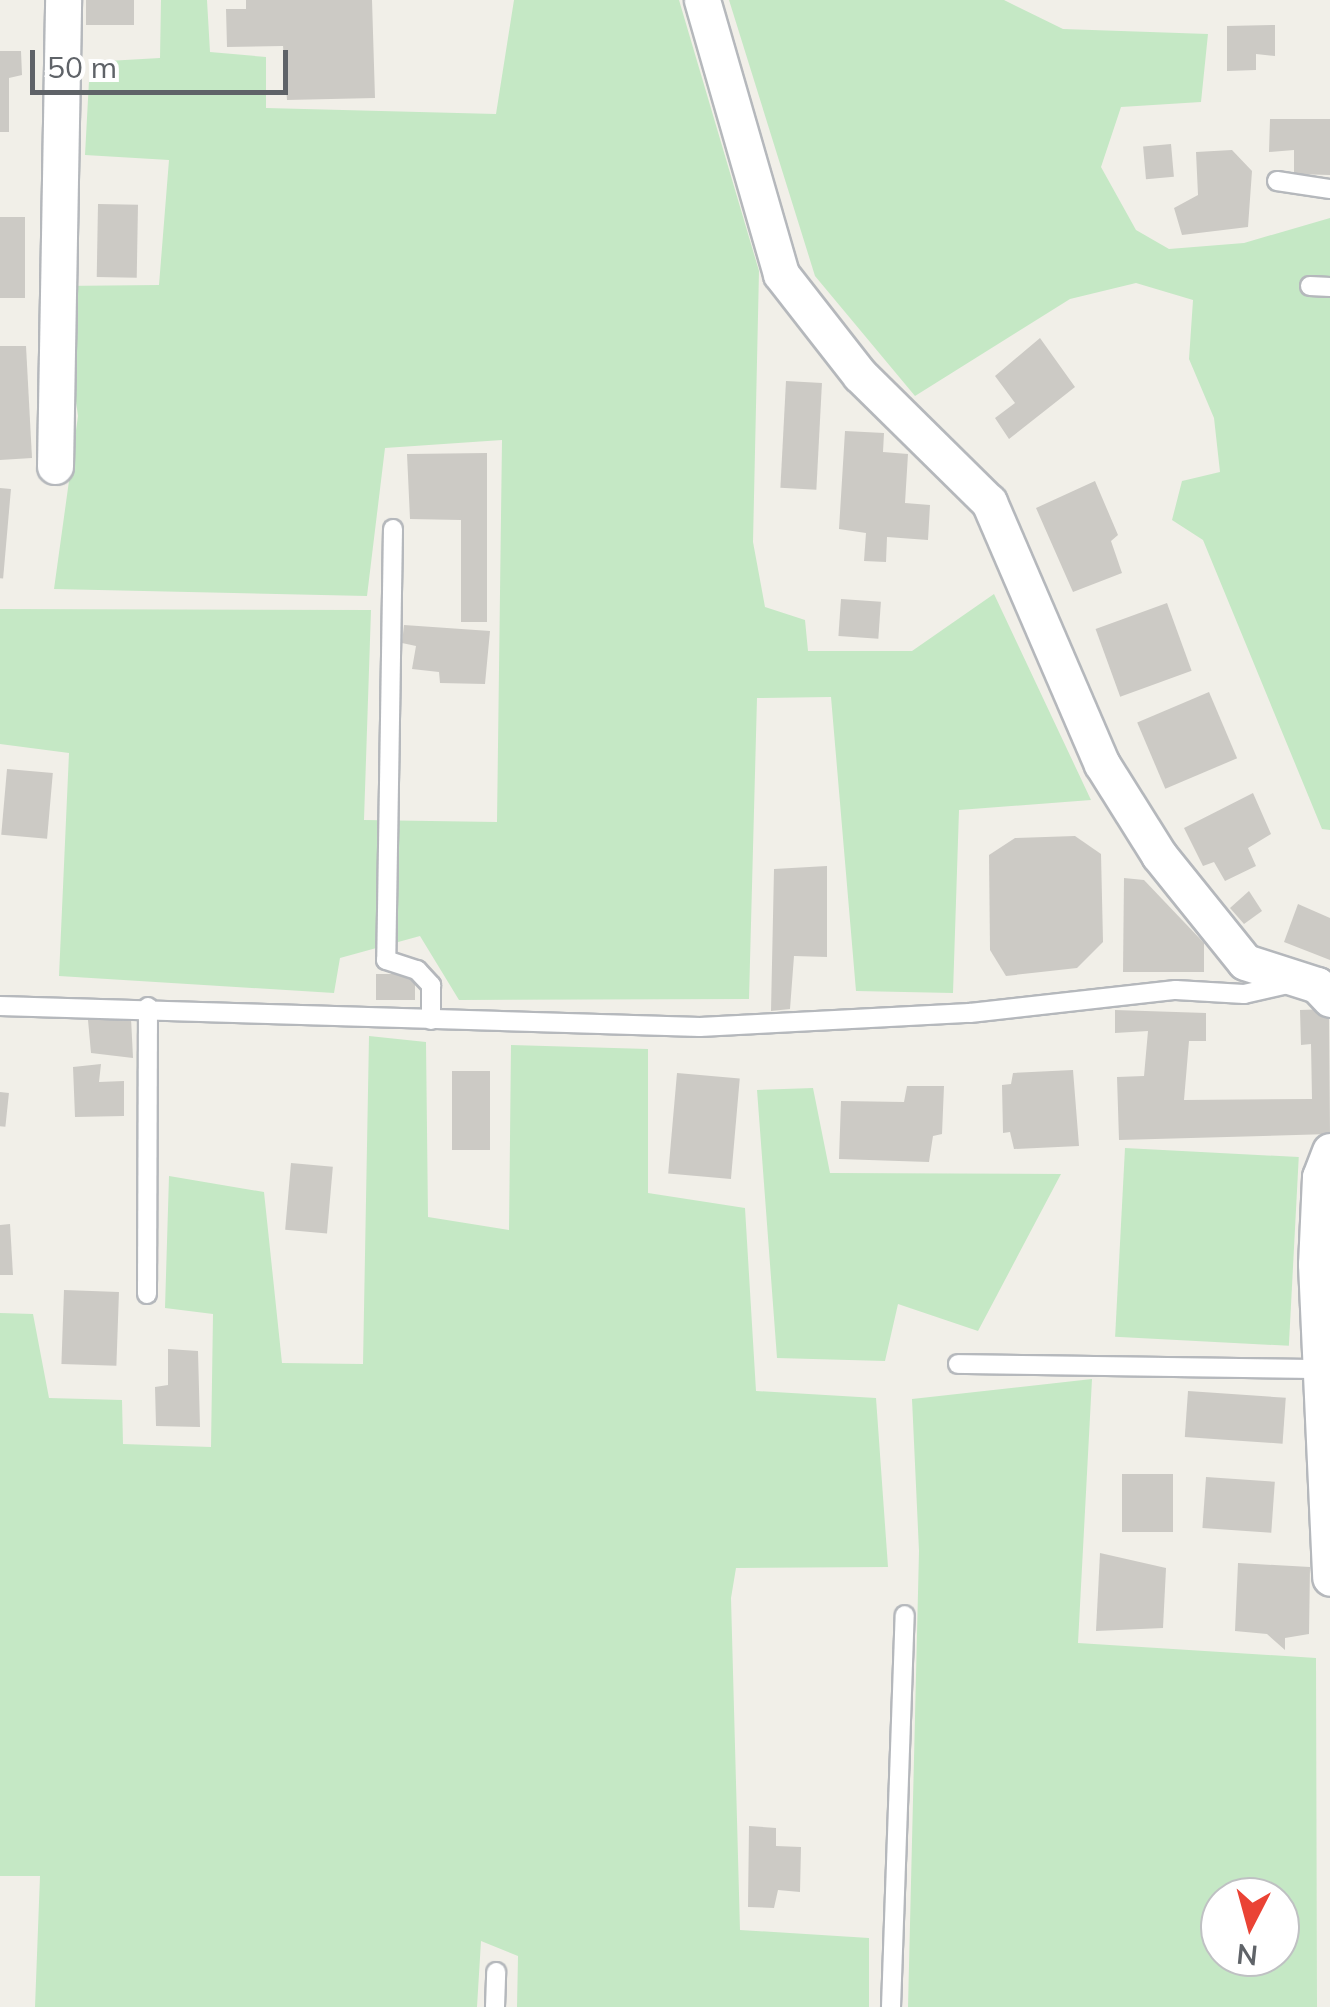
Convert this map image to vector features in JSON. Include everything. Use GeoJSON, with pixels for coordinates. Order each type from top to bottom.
{"type":"FeatureCollection","features":[{"type":"Feature","properties":{"kind":"street"},"geometry":{"type":"LineString","coordinates":[[55,466],[64,0]]}},
{"type":"Feature","properties":{"kind":"street"},"geometry":{"type":"LineString","coordinates":[[702,0],[781,274],[860,375],[989,502],[1102,764],[1159,856],[1245,962],[1317,990]]}},
{"type":"Feature","properties":{"kind":"street"},"geometry":{"type":"LineString","coordinates":[[1330,1151],[1320,1177],[1316,1264],[1330,1578]]}},
{"type":"Feature","properties":{"kind":"lane"},"geometry":{"type":"LineString","coordinates":[[1277,181],[1330,189]]}},
{"type":"Feature","properties":{"kind":"lane"},"geometry":{"type":"LineString","coordinates":[[1310,286],[1330,287]]}},
{"type":"Feature","properties":{"kind":"lane"},"geometry":{"type":"LineString","coordinates":[[393,529],[386,960],[417,970],[431,985],[430,1020]]}},
{"type":"Feature","properties":{"kind":"lane"},"geometry":{"type":"LineString","coordinates":[[0,1006],[148,1007],[700,1027],[970,1013],[1176,990],[1244,994],[1317,990]]}},
{"type":"Feature","properties":{"kind":"lane"},"geometry":{"type":"LineString","coordinates":[[147,1294],[148,1007]]}},
{"type":"Feature","properties":{"kind":"lane"},"geometry":{"type":"LineString","coordinates":[[958,1364],[1321,1368]]}},
{"type":"Feature","properties":{"kind":"lane"},"geometry":{"type":"LineString","coordinates":[[890,2007],[905,1615]]}},
{"type":"Feature","properties":{"kind":"lane"},"geometry":{"type":"LineString","coordinates":[[495,2007],[496,1972]]}},
{"type":"Feature","properties":{"kind":"green space"},"geometry":{"type":"Polygon","coordinates":[[[161,0],[207,0],[210,52],[266,57],[266,108],[496,114],[514,0],[679,0],[759,271],[753,542],[765,607],[805,620],[808,651],[912,651],[994,594],[1091,800],[959,810],[953,993],[856,991],[831,697],[757,698],[749,999],[459,1000],[420,936],[340,958],[334,993],[59,976],[69,753],[0,744],[0,609],[371,610],[364,820],[497,822],[502,440],[385,448],[367,596],[54,589],[78,416],[60,286],[159,285],[169,160],[85,155],[90,62],[160,58],[161,0]]]}},
{"type":"Feature","properties":{"kind":"green space"},"geometry":{"type":"Polygon","coordinates":[[[729,0],[1004,0],[1063,29],[1208,34],[1201,102],[1121,107],[1101,167],[1136,230],[1169,249],[1244,243],[1330,218],[1330,830],[1322,829],[1203,540],[1172,520],[1182,481],[1220,472],[1214,418],[1189,359],[1193,300],[1136,283],[1070,299],[915,396],[815,276],[729,0]]]}},
{"type":"Feature","properties":{"kind":"green space"},"geometry":{"type":"Polygon","coordinates":[[[369,1036],[426,1042],[428,1217],[509,1230],[511,1045],[648,1049],[648,1193],[745,1208],[756,1391],[876,1398],[888,1567],[736,1568],[731,1598],[740,1930],[869,1938],[869,2007],[517,2007],[518,1956],[481,1941],[477,2007],[35,2007],[40,1876],[0,1876],[0,1313],[33,1314],[49,1398],[122,1400],[123,1444],[211,1447],[213,1314],[165,1308],[169,1176],[264,1192],[282,1363],[363,1364],[369,1036]]]}},
{"type":"Feature","properties":{"kind":"green space"},"geometry":{"type":"Polygon","coordinates":[[[813,1088],[830,1173],[1061,1174],[978,1331],[898,1304],[885,1361],[777,1358],[757,1090],[813,1088]]]}},
{"type":"Feature","properties":{"kind":"green space"},"geometry":{"type":"Polygon","coordinates":[[[1125,1148],[1299,1157],[1289,1346],[1115,1337],[1125,1148]]]}},
{"type":"Feature","properties":{"kind":"green space"},"geometry":{"type":"Polygon","coordinates":[[[1092,1379],[1078,1643],[1316,1658],[1317,2007],[908,2007],[919,1551],[912,1399],[1092,1379]]]}},
{"type":"Feature","properties":{"kind":"building"},"geometry":{"type":"Polygon","coordinates":[[[86,0],[134,0],[134,25],[86,25],[86,0]]]}},
{"type":"Feature","properties":{"kind":"building"},"geometry":{"type":"Polygon","coordinates":[[[246,0],[372,0],[375,98],[287,100],[283,46],[227,47],[226,9],[246,9],[246,0]]]}},
{"type":"Feature","properties":{"kind":"building"},"geometry":{"type":"Polygon","coordinates":[[[1275,25],[1275,56],[1256,54],[1256,70],[1227,71],[1227,26],[1275,25]]]}},
{"type":"Feature","properties":{"kind":"building"},"geometry":{"type":"Polygon","coordinates":[[[0,51],[21,51],[22,75],[9,78],[9,132],[0,132],[0,51]]]}},
{"type":"Feature","properties":{"kind":"building"},"geometry":{"type":"Polygon","coordinates":[[[1270,119],[1330,119],[1330,175],[1294,174],[1294,150],[1269,152],[1270,119]]]}},
{"type":"Feature","properties":{"kind":"building"},"geometry":{"type":"Polygon","coordinates":[[[1171,144],[1174,177],[1146,179],[1143,146],[1171,144]]]}},
{"type":"Feature","properties":{"kind":"building"},"geometry":{"type":"Polygon","coordinates":[[[1232,150],[1252,171],[1248,227],[1182,235],[1174,208],[1198,195],[1196,152],[1232,150]]]}},
{"type":"Feature","properties":{"kind":"building"},"geometry":{"type":"Polygon","coordinates":[[[98,204],[138,205],[137,278],[97,277],[98,204]]]}},
{"type":"Feature","properties":{"kind":"building"},"geometry":{"type":"Polygon","coordinates":[[[0,217],[25,217],[25,298],[0,298],[0,217]]]}},
{"type":"Feature","properties":{"kind":"building"},"geometry":{"type":"Polygon","coordinates":[[[1040,338],[1075,387],[1009,439],[995,418],[1015,403],[995,376],[1040,338]]]}},
{"type":"Feature","properties":{"kind":"building"},"geometry":{"type":"Polygon","coordinates":[[[0,346],[26,346],[32,458],[0,460],[0,346]]]}},
{"type":"Feature","properties":{"kind":"building"},"geometry":{"type":"Polygon","coordinates":[[[786,381],[822,383],[816,490],[780,488],[786,381]]]}},
{"type":"Feature","properties":{"kind":"building"},"geometry":{"type":"Polygon","coordinates":[[[845,431],[884,433],[883,452],[908,454],[905,503],[930,505],[928,540],[887,537],[886,562],[864,561],[866,533],[839,529],[845,431]]]}},
{"type":"Feature","properties":{"kind":"building"},"geometry":{"type":"Polygon","coordinates":[[[487,453],[487,622],[461,622],[461,520],[410,519],[407,454],[487,453]]]}},
{"type":"Feature","properties":{"kind":"building"},"geometry":{"type":"Polygon","coordinates":[[[1095,481],[1118,535],[1111,541],[1122,573],[1073,592],[1036,508],[1095,481]]]}},
{"type":"Feature","properties":{"kind":"building"},"geometry":{"type":"Polygon","coordinates":[[[0,488],[11,489],[3,579],[0,578],[0,488]]]}},
{"type":"Feature","properties":{"kind":"building"},"geometry":{"type":"Polygon","coordinates":[[[841,599],[881,602],[878,639],[838,636],[841,599]]]}},
{"type":"Feature","properties":{"kind":"building"},"geometry":{"type":"Polygon","coordinates":[[[1167,603],[1192,671],[1120,697],[1096,629],[1167,603]]]}},
{"type":"Feature","properties":{"kind":"building"},"geometry":{"type":"Polygon","coordinates":[[[404,625],[490,631],[485,684],[440,683],[439,672],[412,669],[416,646],[402,643],[404,625]]]}},
{"type":"Feature","properties":{"kind":"building"},"geometry":{"type":"Polygon","coordinates":[[[1209,692],[1237,758],[1165,789],[1137,722],[1209,692]]]}},
{"type":"Feature","properties":{"kind":"building"},"geometry":{"type":"Polygon","coordinates":[[[7,769],[53,773],[47,839],[1,835],[7,769]]]}},
{"type":"Feature","properties":{"kind":"building"},"geometry":{"type":"Polygon","coordinates":[[[1253,793],[1271,834],[1248,848],[1256,866],[1225,881],[1214,862],[1203,866],[1184,828],[1253,793]]]}},
{"type":"Feature","properties":{"kind":"building"},"geometry":{"type":"Polygon","coordinates":[[[1075,836],[1101,854],[1103,942],[1077,968],[1006,976],[990,950],[989,855],[1015,838],[1075,836]]]}},
{"type":"Feature","properties":{"kind":"building"},"geometry":{"type":"Polygon","coordinates":[[[827,866],[827,957],[794,956],[790,1009],[771,1011],[774,869],[827,866]]]}},
{"type":"Feature","properties":{"kind":"building"},"geometry":{"type":"Polygon","coordinates":[[[1124,878],[1144,880],[1204,943],[1204,972],[1123,972],[1124,878]]]}},
{"type":"Feature","properties":{"kind":"building"},"geometry":{"type":"Polygon","coordinates":[[[1249,891],[1262,911],[1244,924],[1230,908],[1249,891]]]}},
{"type":"Feature","properties":{"kind":"building"},"geometry":{"type":"Polygon","coordinates":[[[1298,904],[1330,918],[1330,960],[1284,942],[1298,904]]]}},
{"type":"Feature","properties":{"kind":"building"},"geometry":{"type":"Polygon","coordinates":[[[376,974],[415,974],[415,1000],[376,1000],[376,974]]]}},
{"type":"Feature","properties":{"kind":"building"},"geometry":{"type":"Polygon","coordinates":[[[1329,1009],[1330,1134],[1119,1140],[1117,1077],[1144,1076],[1148,1031],[1115,1033],[1115,1010],[1206,1013],[1206,1041],[1189,1041],[1184,1100],[1312,1099],[1311,1044],[1301,1045],[1300,1010],[1329,1009]]]}},
{"type":"Feature","properties":{"kind":"building"},"geometry":{"type":"Polygon","coordinates":[[[131,1018],[133,1058],[91,1053],[88,1020],[131,1018]]]}},
{"type":"Feature","properties":{"kind":"building"},"geometry":{"type":"Polygon","coordinates":[[[101,1064],[99,1082],[124,1081],[124,1116],[75,1117],[73,1067],[101,1064]]]}},
{"type":"Feature","properties":{"kind":"building"},"geometry":{"type":"Polygon","coordinates":[[[1073,1070],[1079,1146],[1014,1149],[1010,1132],[1003,1133],[1002,1085],[1011,1084],[1013,1073],[1073,1070]]]}},
{"type":"Feature","properties":{"kind":"building"},"geometry":{"type":"Polygon","coordinates":[[[452,1071],[490,1071],[490,1150],[452,1150],[452,1071]]]}},
{"type":"Feature","properties":{"kind":"building"},"geometry":{"type":"Polygon","coordinates":[[[677,1073],[740,1078],[731,1179],[668,1174],[677,1073]]]}},
{"type":"Feature","properties":{"kind":"building"},"geometry":{"type":"Polygon","coordinates":[[[907,1086],[944,1086],[942,1134],[933,1136],[929,1162],[839,1159],[841,1101],[904,1102],[907,1086]]]}},
{"type":"Feature","properties":{"kind":"building"},"geometry":{"type":"Polygon","coordinates":[[[0,1092],[9,1093],[5,1127],[0,1126],[0,1092]]]}},
{"type":"Feature","properties":{"kind":"building"},"geometry":{"type":"Polygon","coordinates":[[[291,1163],[333,1167],[327,1233],[285,1230],[291,1163]]]}},
{"type":"Feature","properties":{"kind":"building"},"geometry":{"type":"Polygon","coordinates":[[[10,1224],[13,1275],[0,1275],[0,1225],[10,1224]]]}},
{"type":"Feature","properties":{"kind":"building"},"geometry":{"type":"Polygon","coordinates":[[[64,1290],[119,1292],[116,1366],[61,1364],[64,1290]]]}},
{"type":"Feature","properties":{"kind":"building"},"geometry":{"type":"Polygon","coordinates":[[[168,1349],[198,1351],[200,1427],[156,1426],[155,1387],[168,1385],[168,1349]]]}},
{"type":"Feature","properties":{"kind":"building"},"geometry":{"type":"Polygon","coordinates":[[[1188,1391],[1286,1398],[1283,1444],[1185,1437],[1188,1391]]]}},
{"type":"Feature","properties":{"kind":"building"},"geometry":{"type":"Polygon","coordinates":[[[1122,1474],[1173,1474],[1173,1532],[1122,1532],[1122,1474]]]}},
{"type":"Feature","properties":{"kind":"building"},"geometry":{"type":"Polygon","coordinates":[[[1206,1477],[1275,1482],[1271,1533],[1202,1528],[1206,1477]]]}},
{"type":"Feature","properties":{"kind":"building"},"geometry":{"type":"Polygon","coordinates":[[[1100,1553],[1166,1568],[1163,1628],[1096,1631],[1100,1553]]]}},
{"type":"Feature","properties":{"kind":"building"},"geometry":{"type":"Polygon","coordinates":[[[1238,1563],[1310,1567],[1309,1634],[1285,1638],[1285,1650],[1267,1634],[1235,1631],[1238,1563]]]}},
{"type":"Feature","properties":{"kind":"building"},"geometry":{"type":"Polygon","coordinates":[[[749,1826],[776,1828],[776,1846],[801,1847],[800,1892],[778,1890],[774,1908],[748,1907],[749,1826]]]}}]}
